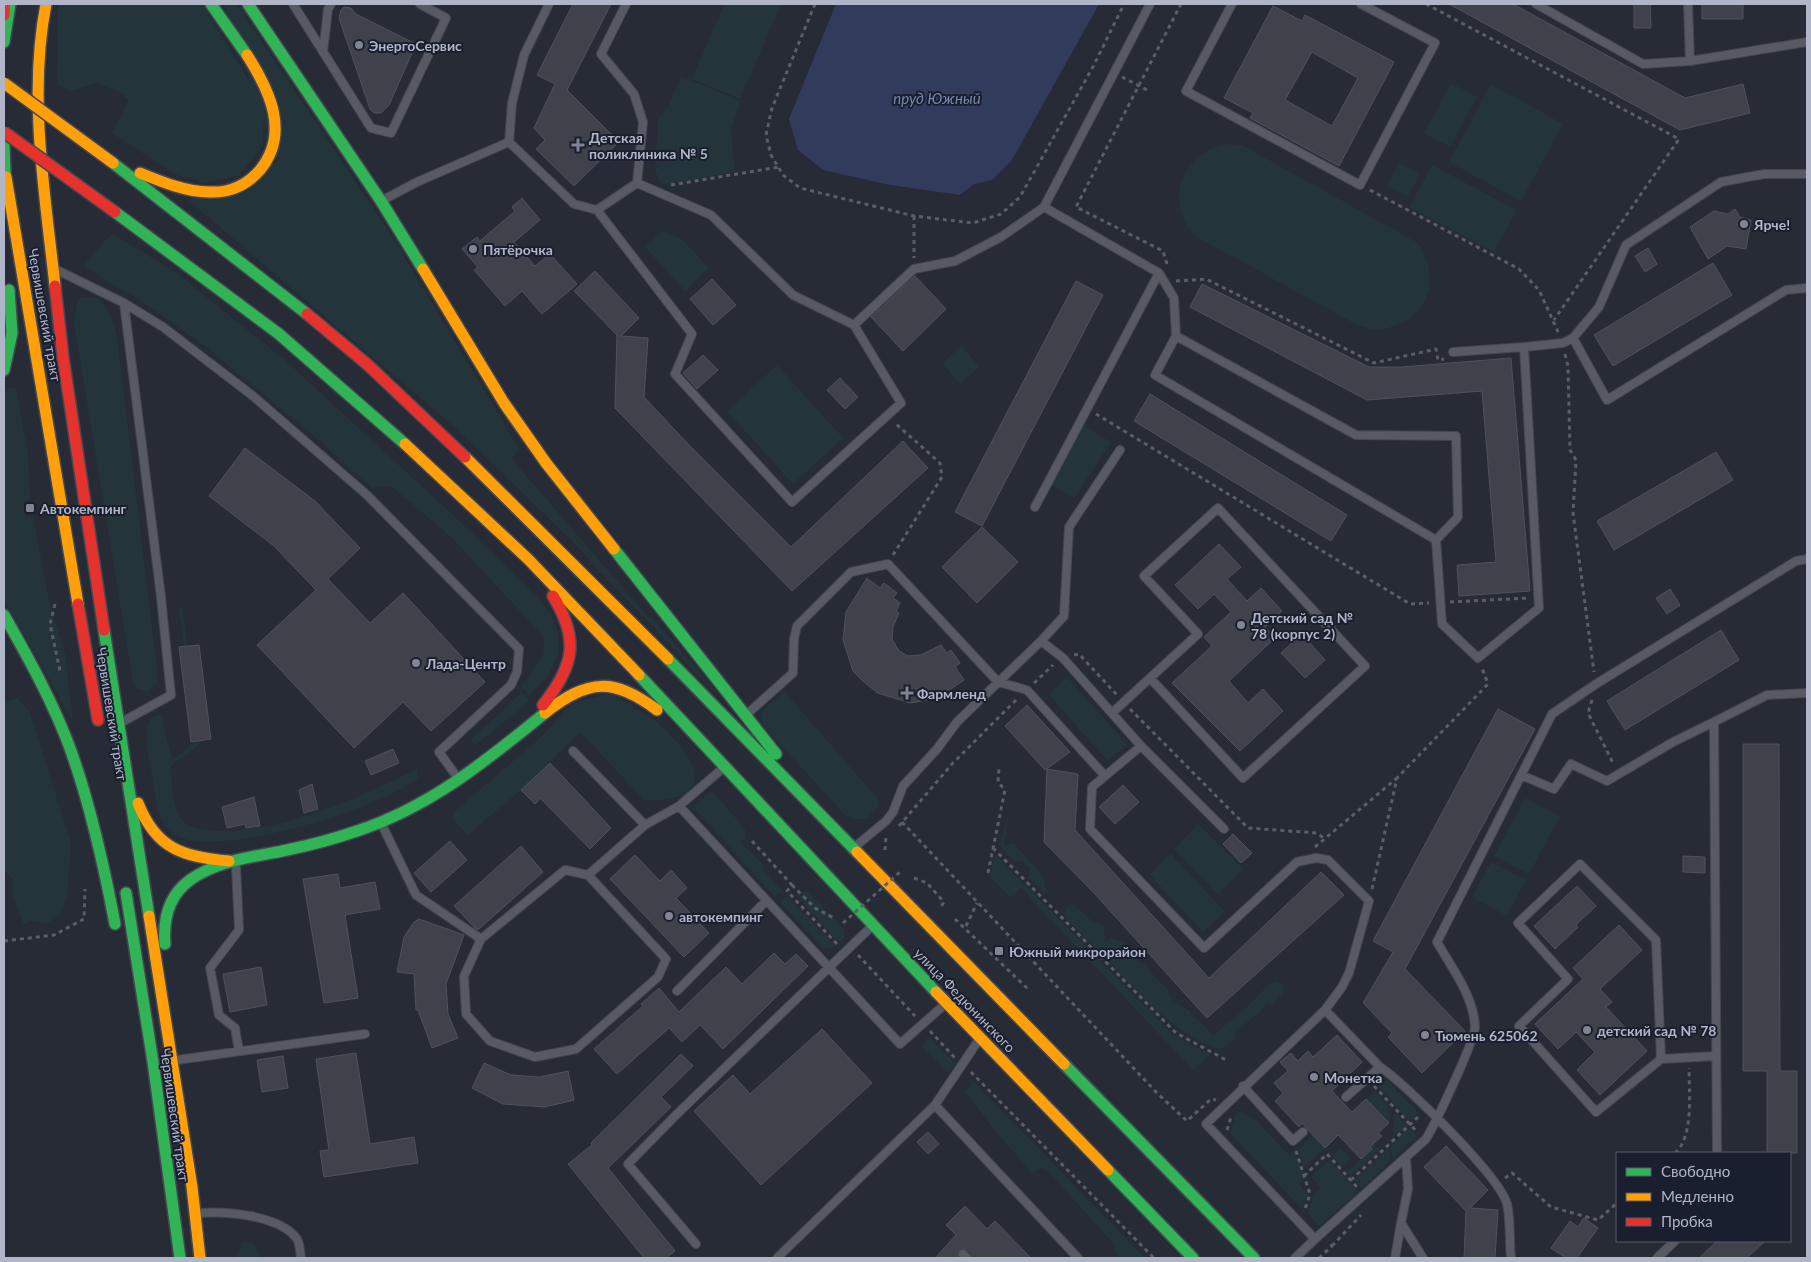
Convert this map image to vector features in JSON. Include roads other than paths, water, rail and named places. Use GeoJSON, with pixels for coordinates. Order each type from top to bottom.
{"type":"FeatureCollection","features":[{"type":"Feature","properties":{"kind":"main road"},"geometry":{"type":"LineString","coordinates":[[4,4],[4,15]]}},
{"type":"Feature","properties":{"kind":"main road"},"geometry":{"type":"LineString","coordinates":[[4,42],[10,4]]}},
{"type":"Feature","properties":{"kind":"main road"},"geometry":{"type":"LineString","coordinates":[[39,39],[41,4]]}},
{"type":"Feature","properties":{"kind":"main road"},"geometry":{"type":"LineString","coordinates":[[39,39],[46,4]]}},
{"type":"Feature","properties":{"kind":"main road"},"geometry":{"type":"LineString","coordinates":[[114,163],[190,191],[213,192],[238,188],[250,181],[269,156],[276,131],[273,104],[259,76],[212,4]]}},
{"type":"Feature","properties":{"kind":"main road"},"geometry":{"type":"LineString","coordinates":[[248,4],[381,201],[504,403],[546,463],[834,829]]}},
{"type":"Feature","properties":{"kind":"main road","name":"Червишевский тракт"},"geometry":{"type":"LineString","coordinates":[[39,39],[40,152],[70,408],[122,751],[200,1213],[200,1258]]}},
{"type":"Feature","properties":{"kind":"main road"},"geometry":{"type":"LineString","coordinates":[[4,83],[114,163],[287,298],[368,365],[550,539],[834,829]]}},
{"type":"Feature","properties":{"kind":"main road"},"geometry":{"type":"LineString","coordinates":[[4,132],[279,334],[368,411],[528,559],[722,762]]}},
{"type":"Feature","properties":{"kind":"main road"},"geometry":{"type":"LineString","coordinates":[[4,146],[6,177],[4,241]]}},
{"type":"Feature","properties":{"kind":"main road","name":"Червишевский тракт"},"geometry":{"type":"LineString","coordinates":[[6,177],[100,727]]}},
{"type":"Feature","properties":{"kind":"main road"},"geometry":{"type":"LineString","coordinates":[[4,370],[12,333],[8,278]]}},
{"type":"Feature","properties":{"kind":"main road"},"geometry":{"type":"LineString","coordinates":[[522,730],[560,685],[571,659],[569,631],[560,606],[528,559]]}},
{"type":"Feature","properties":{"kind":"main road"},"geometry":{"type":"LineString","coordinates":[[4,615],[47,696],[75,762],[100,850],[117,936]]}},
{"type":"Feature","properties":{"kind":"main road"},"geometry":{"type":"LineString","coordinates":[[172,987],[164,928],[166,912],[172,898],[190,880],[216,867],[236,861],[331,840],[381,823],[422,804],[459,780],[569,695],[586,687],[611,685],[636,693],[722,762]]}},
{"type":"Feature","properties":{"kind":"main road"},"geometry":{"type":"LineString","coordinates":[[122,751],[141,812],[156,837],[171,848],[186,854],[236,861]]}},
{"type":"Feature","properties":{"kind":"main road","name":"улица Федюнинского"},"geometry":{"type":"LineString","coordinates":[[722,762],[946,1004],[1193,1258]]}},
{"type":"Feature","properties":{"kind":"main road","name":"улица Федюнинского"},"geometry":{"type":"LineString","coordinates":[[834,829],[1254,1258]]}},
{"type":"Feature","properties":{"kind":"main road","name":"Червишевский тракт"},"geometry":{"type":"LineString","coordinates":[[125,884],[153,1062],[179,1258]]}},
{"type":"Feature","properties":{"kind":"main road"},"geometry":{"type":"LineString","coordinates":[[150,1131],[179,1258]]}},
{"type":"Feature","properties":{"kind":"main road"},"geometry":{"type":"LineString","coordinates":[[202,1175],[200,1213],[206,1258]]}},
{"type":"Feature","properties":{"kind":"lane"},"geometry":{"type":"LineString","coordinates":[[293,4],[371,128],[391,133],[446,18],[420,4]]}},
{"type":"Feature","properties":{"kind":"lane"},"geometry":{"type":"LineString","coordinates":[[323,52],[328,9],[331,4]]}},
{"type":"Feature","properties":{"kind":"lane"},"geometry":{"type":"LineString","coordinates":[[509,142],[512,103],[524,55],[549,4]]}},
{"type":"Feature","properties":{"kind":"lane"},"geometry":{"type":"LineString","coordinates":[[626,4],[601,54],[634,94],[643,122],[637,183]]}},
{"type":"Feature","properties":{"kind":"lane"},"geometry":{"type":"LineString","coordinates":[[854,326],[914,269],[955,261],[1001,237],[1044,207],[1150,4]]}},
{"type":"Feature","properties":{"kind":"lane"},"geometry":{"type":"LineString","coordinates":[[1232,4],[1186,90],[1360,185],[1435,43],[1361,4]]}},
{"type":"Feature","properties":{"kind":"lane"},"geometry":{"type":"LineString","coordinates":[[1536,4],[1643,64],[1690,61],[1807,42]]}},
{"type":"Feature","properties":{"kind":"lane"},"geometry":{"type":"LineString","coordinates":[[1688,4],[1690,61]]}},
{"type":"Feature","properties":{"kind":"lane"},"geometry":{"type":"LineString","coordinates":[[381,201],[417,182],[509,142]]}},
{"type":"Feature","properties":{"kind":"lane"},"geometry":{"type":"LineString","coordinates":[[509,142],[574,204],[597,210],[692,334],[674,374],[792,502],[901,403],[854,326],[793,295],[711,215],[653,188],[637,183]]}},
{"type":"Feature","properties":{"kind":"lane"},"geometry":{"type":"LineString","coordinates":[[1453,352],[1524,347],[1563,342],[1572,338],[1599,307],[1626,245],[1721,182],[1764,174],[1807,174]]}},
{"type":"Feature","properties":{"kind":"lane"},"geometry":{"type":"LineString","coordinates":[[597,210],[637,183]]}},
{"type":"Feature","properties":{"kind":"lane"},"geometry":{"type":"LineString","coordinates":[[1044,207],[1159,273],[1174,298],[1176,336],[1155,375],[1436,540]]}},
{"type":"Feature","properties":{"kind":"lane"},"geometry":{"type":"LineString","coordinates":[[53,268],[124,303],[163,327],[253,396],[367,494],[519,649],[517,672],[511,685],[439,752],[459,780]]}},
{"type":"Feature","properties":{"kind":"lane"},"geometry":{"type":"LineString","coordinates":[[1035,508],[1159,273]]}},
{"type":"Feature","properties":{"kind":"lane"},"geometry":{"type":"LineString","coordinates":[[1572,338],[1607,400],[1786,290],[1807,288]]}},
{"type":"Feature","properties":{"kind":"lane"},"geometry":{"type":"LineString","coordinates":[[118,724],[171,695],[161,597],[124,303]]}},
{"type":"Feature","properties":{"kind":"lane"},"geometry":{"type":"LineString","coordinates":[[1176,336],[1356,435],[1456,436],[1458,517],[1436,540],[1442,624],[1478,658],[1539,608],[1524,347]]}},
{"type":"Feature","properties":{"kind":"lane"},"geometry":{"type":"LineString","coordinates":[[853,848],[886,821],[903,786],[937,749],[957,722],[1041,642],[1064,616],[1069,527],[1120,450]]}},
{"type":"Feature","properties":{"kind":"lane"},"geometry":{"type":"LineString","coordinates":[[1112,713],[1150,678],[1198,634],[1144,576],[1218,508],[1364,666],[1243,778],[1150,678]]}},
{"type":"Feature","properties":{"kind":"lane"},"geometry":{"type":"LineString","coordinates":[[1295,1258],[1426,1139],[1438,1119],[1475,1028],[1471,1006],[1460,981],[1437,942],[1552,714],[1796,561],[1807,559]]}},
{"type":"Feature","properties":{"kind":"lane"},"geometry":{"type":"LineString","coordinates":[[746,715],[793,673],[794,639],[797,626],[851,572],[888,564],[998,682],[1027,690],[1105,776]]}},
{"type":"Feature","properties":{"kind":"lane"},"geometry":{"type":"LineString","coordinates":[[1041,642],[1063,658],[1141,746],[1224,829]]}},
{"type":"Feature","properties":{"kind":"lane"},"geometry":{"type":"LineString","coordinates":[[1521,775],[1554,789],[1571,764],[1607,781],[1673,742],[1767,695],[1807,693]]}},
{"type":"Feature","properties":{"kind":"lane"},"geometry":{"type":"LineString","coordinates":[[1714,722],[1716,1152]]}},
{"type":"Feature","properties":{"kind":"lane"},"geometry":{"type":"LineString","coordinates":[[1141,746],[1092,787],[1090,829],[1204,948],[1297,862],[1316,858],[1328,860],[1369,902],[1349,972],[1342,987],[1325,1010],[1242,1086],[1206,1124],[1315,1239]]}},
{"type":"Feature","properties":{"kind":"lane"},"geometry":{"type":"LineString","coordinates":[[573,751],[645,825]]}},
{"type":"Feature","properties":{"kind":"lane"},"geometry":{"type":"LineString","coordinates":[[588,875],[645,825],[679,806],[722,762]]}},
{"type":"Feature","properties":{"kind":"lane"},"geometry":{"type":"LineString","coordinates":[[679,806],[900,1044],[946,1004]]}},
{"type":"Feature","properties":{"kind":"lane"},"geometry":{"type":"LineString","coordinates":[[381,823],[416,895],[481,939]]}},
{"type":"Feature","properties":{"kind":"lane"},"geometry":{"type":"LineString","coordinates":[[236,861],[240,930],[210,968],[218,1015],[235,1028],[239,1051]]}},
{"type":"Feature","properties":{"kind":"lane"},"geometry":{"type":"LineString","coordinates":[[1661,1058],[1656,940],[1580,864],[1518,923],[1568,979],[1519,1026],[1596,1112],[1661,1058],[1716,1056]]}},
{"type":"Feature","properties":{"kind":"lane"},"geometry":{"type":"LineString","coordinates":[[565,870],[588,875],[666,959],[658,977],[576,1049],[535,1057],[490,1041],[466,1014],[464,976],[481,939],[565,870]]}},
{"type":"Feature","properties":{"kind":"lane"},"geometry":{"type":"LineString","coordinates":[[677,991],[766,901]]}},
{"type":"Feature","properties":{"kind":"lane"},"geometry":{"type":"LineString","coordinates":[[696,1244],[628,1164],[676,1114],[872,926]]}},
{"type":"Feature","properties":{"kind":"lane"},"geometry":{"type":"LineString","coordinates":[[1325,1010],[1380,1067],[1391,1074],[1438,1119],[1496,1183],[1507,1204],[1511,1258]]}},
{"type":"Feature","properties":{"kind":"lane"},"geometry":{"type":"LineString","coordinates":[[173,1061],[365,1034]]}},
{"type":"Feature","properties":{"kind":"lane"},"geometry":{"type":"LineString","coordinates":[[777,1258],[935,1104],[980,1038]]}},
{"type":"Feature","properties":{"kind":"lane"},"geometry":{"type":"LineString","coordinates":[[1346,1097],[1380,1067]]}},
{"type":"Feature","properties":{"kind":"lane"},"geometry":{"type":"LineString","coordinates":[[1242,1086],[1293,1141],[1303,1132]]}},
{"type":"Feature","properties":{"kind":"lane"},"geometry":{"type":"LineString","coordinates":[[935,1104],[1078,1258]]}},
{"type":"Feature","properties":{"kind":"lane"},"geometry":{"type":"LineString","coordinates":[[1395,1258],[1408,1189],[1406,1157]]}},
{"type":"Feature","properties":{"kind":"lane"},"geometry":{"type":"LineString","coordinates":[[200,1213],[221,1212],[270,1220],[286,1227],[298,1241],[301,1258]]}},
{"type":"Feature","properties":{"kind":"lane"},"geometry":{"type":"LineString","coordinates":[[1402,1223],[1423,1258]]}},
{"type":"Feature","properties":{"kind":"lane"},"geometry":{"type":"LineString","coordinates":[[1657,1258],[1674,1242]]}},
{"type":"Feature","properties":{"kind":"water","name":"пруд Южный"},"geometry":{"type":"Polygon","coordinates":[[[836,4],[1099,4],[1012,160],[992,180],[974,184],[960,195],[890,185],[823,170],[798,150],[789,119],[836,4]]]}},
{"type":"Feature","properties":{"kind":"place","name":"ЭнергоСервис"},"geometry":{"type":"Point","coordinates":[359,45]}},
{"type":"Feature","properties":{"kind":"place","name":"Детская поликлиника № 5"},"geometry":{"type":"Point","coordinates":[578,145]}},
{"type":"Feature","properties":{"kind":"place","name":"Ярче!"},"geometry":{"type":"Point","coordinates":[1744,224]}},
{"type":"Feature","properties":{"kind":"place","name":"Пятёрочка"},"geometry":{"type":"Point","coordinates":[473,249]}},
{"type":"Feature","properties":{"kind":"place","name":"Автокемпинг"},"geometry":{"type":"Point","coordinates":[30,508]}},
{"type":"Feature","properties":{"kind":"place","name":"Детский сад № 78 (корпус 2)"},"geometry":{"type":"Point","coordinates":[1241,625]}},
{"type":"Feature","properties":{"kind":"place","name":"Лада-Центр"},"geometry":{"type":"Point","coordinates":[416,663]}},
{"type":"Feature","properties":{"kind":"place","name":"Фармленд"},"geometry":{"type":"Point","coordinates":[907,693]}},
{"type":"Feature","properties":{"kind":"place","name":"автокемпинг"},"geometry":{"type":"Point","coordinates":[669,916]}},
{"type":"Feature","properties":{"kind":"place","name":"Южный микрорайон"},"geometry":{"type":"Point","coordinates":[999,951]}},
{"type":"Feature","properties":{"kind":"place","name":"детский сад № 78"},"geometry":{"type":"Point","coordinates":[1587,1030]}},
{"type":"Feature","properties":{"kind":"place","name":"Тюмень 625062"},"geometry":{"type":"Point","coordinates":[1425,1035]}},
{"type":"Feature","properties":{"kind":"place","name":"Монетка"},"geometry":{"type":"Point","coordinates":[1314,1077]}}]}
